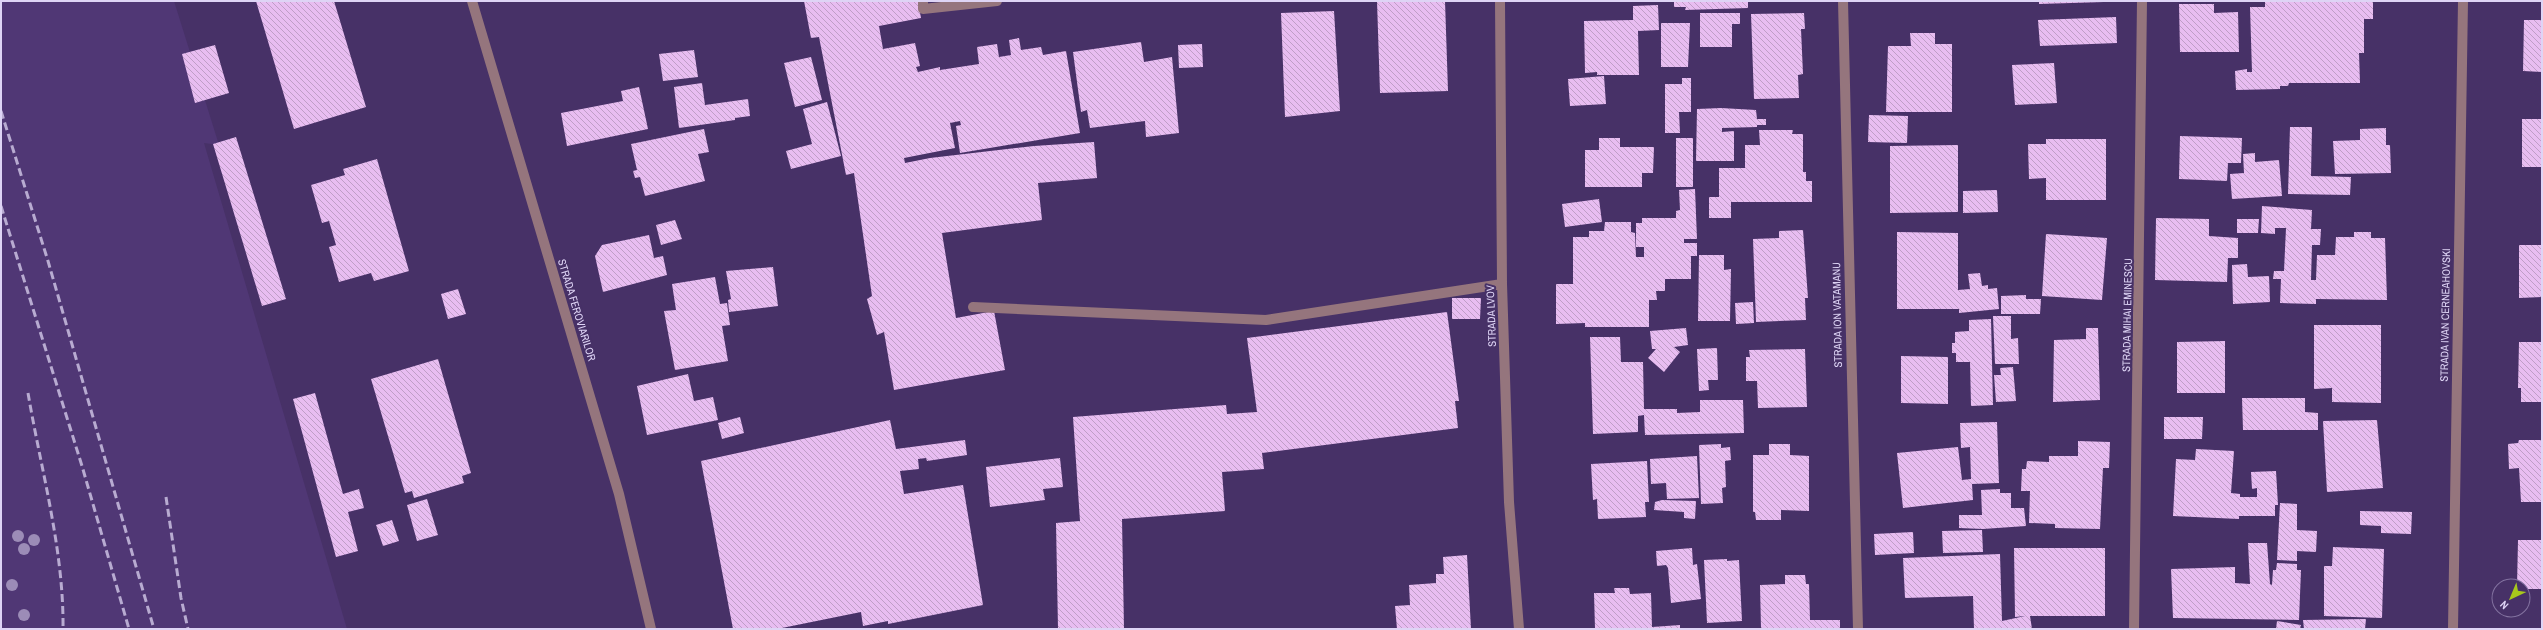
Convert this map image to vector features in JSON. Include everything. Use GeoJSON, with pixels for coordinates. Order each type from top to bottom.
{"type":"FeatureCollection","features":[{"type":"Feature","properties":{"kind":"street","name":"STRADA FEROVIARILOR"},"geometry":{"type":"LineString","coordinates":[[472,1],[619,494],[651,629]]}},
{"type":"Feature","properties":{"kind":"street"},"geometry":{"type":"LineString","coordinates":[[923,1],[923,9],[997,1]]}},
{"type":"Feature","properties":{"kind":"street","name":"STRADA LVOV"},"geometry":{"type":"LineString","coordinates":[[1500,1],[1502,284],[1509,502],[1519,629]]}},
{"type":"Feature","properties":{"kind":"street","name":"STRADA ION VATAMANU"},"geometry":{"type":"LineString","coordinates":[[1843,1],[1858,629]]}},
{"type":"Feature","properties":{"kind":"street","name":"STRADA MIHAI EMINESCU"},"geometry":{"type":"LineString","coordinates":[[2134,629],[2142,1]]}},
{"type":"Feature","properties":{"kind":"street","name":"STRADA IVAN CERNEAHOVSKI"},"geometry":{"type":"LineString","coordinates":[[2452,629],[2463,1]]}},
{"type":"Feature","properties":{"kind":"street"},"geometry":{"type":"LineString","coordinates":[[973,307],[1266,320],[1502,284]]}},
{"type":"Feature","properties":{"kind":"shaded area"},"geometry":{"type":"Polygon","coordinates":[[[1,1],[174,1],[219,145],[204,143],[347,629],[1,629],[1,1]]]}},
{"type":"Feature","properties":{"kind":"building"},"geometry":{"type":"Polygon","coordinates":[[[256,1],[334,1],[366,107],[294,129],[256,1]]]}},
{"type":"Feature","properties":{"kind":"building"},"geometry":{"type":"Polygon","coordinates":[[[804,1],[918,1],[921,18],[879,26],[883,49],[915,43],[920,66],[916,67],[918,72],[940,67],[940,70],[979,64],[977,47],[997,44],[999,57],[1011,55],[1009,40],[1019,38],[1021,50],[1041,47],[1043,55],[1066,51],[1080,133],[960,153],[956,126],[961,125],[960,121],[950,123],[955,148],[904,158],[905,163],[930,158],[1034,146],[1094,142],[1097,178],[1038,183],[1042,220],[942,233],[956,318],[994,311],[1005,370],[894,390],[884,332],[877,335],[867,299],[872,296],[854,173],[846,175],[819,37],[811,38],[804,1]]]}},
{"type":"Feature","properties":{"kind":"building"},"geometry":{"type":"Polygon","coordinates":[[[1377,1],[1445,1],[1448,91],[1380,93],[1377,1]]]}},
{"type":"Feature","properties":{"kind":"building"},"geometry":{"type":"Polygon","coordinates":[[[1674,1],[1748,1],[1748,8],[1685,10],[1686,7],[1674,7],[1674,1]]]}},
{"type":"Feature","properties":{"kind":"building"},"geometry":{"type":"Polygon","coordinates":[[[2039,1],[2104,1],[2104,2],[2039,4],[2039,1]]]}},
{"type":"Feature","properties":{"kind":"building"},"geometry":{"type":"Polygon","coordinates":[[[2265,1],[2373,1],[2373,19],[2364,19],[2364,53],[2359,53],[2360,83],[2289,83],[2288,86],[2280,86],[2280,89],[2236,90],[2235,71],[2247,69],[2247,72],[2252,72],[2250,7],[2265,7],[2265,1]]]}},
{"type":"Feature","properties":{"kind":"building"},"geometry":{"type":"Polygon","coordinates":[[[2179,4],[2214,4],[2214,13],[2238,12],[2239,52],[2180,52],[2179,4]]]}},
{"type":"Feature","properties":{"kind":"building"},"geometry":{"type":"Polygon","coordinates":[[[1658,5],[1659,30],[1638,31],[1639,75],[1597,75],[1597,72],[1585,73],[1584,21],[1633,20],[1633,6],[1658,5]]]}},
{"type":"Feature","properties":{"kind":"building"},"geometry":{"type":"Polygon","coordinates":[[[1334,11],[1340,111],[1285,117],[1281,13],[1334,11]]]}},
{"type":"Feature","properties":{"kind":"building"},"geometry":{"type":"Polygon","coordinates":[[[1700,13],[1740,13],[1740,24],[1732,24],[1732,47],[1700,47],[1700,13]]]}},
{"type":"Feature","properties":{"kind":"building"},"geometry":{"type":"Polygon","coordinates":[[[1804,13],[1805,29],[1801,29],[1803,74],[1798,75],[1799,98],[1754,99],[1751,14],[1804,13]]]}},
{"type":"Feature","properties":{"kind":"building"},"geometry":{"type":"Polygon","coordinates":[[[2116,17],[2117,43],[2040,46],[2038,20],[2116,17]]]}},
{"type":"Feature","properties":{"kind":"building"},"geometry":{"type":"Polygon","coordinates":[[[2524,20],[2542,20],[2542,72],[2523,71],[2524,20]]]}},
{"type":"Feature","properties":{"kind":"building"},"geometry":{"type":"Polygon","coordinates":[[[1661,23],[1690,23],[1688,67],[1661,67],[1661,23]]]}},
{"type":"Feature","properties":{"kind":"building"},"geometry":{"type":"Polygon","coordinates":[[[1910,33],[1935,33],[1935,44],[1952,44],[1952,112],[1886,112],[1888,46],[1911,46],[1910,33]]]}},
{"type":"Feature","properties":{"kind":"building"},"geometry":{"type":"Polygon","coordinates":[[[1141,42],[1144,62],[1172,57],[1179,133],[1146,137],[1145,121],[1090,128],[1087,110],[1081,112],[1073,52],[1141,42]]]}},
{"type":"Feature","properties":{"kind":"building"},"geometry":{"type":"Polygon","coordinates":[[[1202,44],[1203,67],[1179,68],[1178,45],[1202,44]]]}},
{"type":"Feature","properties":{"kind":"building"},"geometry":{"type":"Polygon","coordinates":[[[215,45],[229,93],[195,103],[182,54],[215,45]]]}},
{"type":"Feature","properties":{"kind":"building"},"geometry":{"type":"Polygon","coordinates":[[[694,50],[698,77],[663,81],[659,54],[694,50]]]}},
{"type":"Feature","properties":{"kind":"building"},"geometry":{"type":"Polygon","coordinates":[[[811,57],[822,100],[795,107],[784,63],[811,57]]]}},
{"type":"Feature","properties":{"kind":"building"},"geometry":{"type":"Polygon","coordinates":[[[2054,63],[2057,103],[2015,105],[2012,65],[2054,63]]]}},
{"type":"Feature","properties":{"kind":"building"},"geometry":{"type":"Polygon","coordinates":[[[1604,76],[1606,104],[1570,106],[1568,79],[1604,76]]]}},
{"type":"Feature","properties":{"kind":"building"},"geometry":{"type":"Polygon","coordinates":[[[1682,78],[1691,78],[1691,112],[1679,112],[1680,133],[1665,133],[1665,84],[1682,84],[1682,78]]]}},
{"type":"Feature","properties":{"kind":"building"},"geometry":{"type":"Polygon","coordinates":[[[702,83],[705,105],[748,99],[750,116],[735,118],[735,120],[679,128],[674,87],[702,83]]]}},
{"type":"Feature","properties":{"kind":"building"},"geometry":{"type":"Polygon","coordinates":[[[639,87],[648,129],[567,146],[561,113],[623,101],[621,91],[639,87]]]}},
{"type":"Feature","properties":{"kind":"building"},"geometry":{"type":"Polygon","coordinates":[[[827,102],[841,156],[791,169],[786,151],[812,144],[803,109],[827,102]]]}},
{"type":"Feature","properties":{"kind":"building"},"geometry":{"type":"Polygon","coordinates":[[[1721,108],[1756,110],[1757,119],[1766,119],[1766,125],[1757,125],[1757,127],[1722,128],[1722,132],[1734,131],[1734,161],[1696,161],[1697,109],[1721,108]]]}},
{"type":"Feature","properties":{"kind":"building"},"geometry":{"type":"Polygon","coordinates":[[[1869,115],[1908,116],[1907,143],[1868,142],[1869,115]]]}},
{"type":"Feature","properties":{"kind":"building"},"geometry":{"type":"Polygon","coordinates":[[[2522,119],[2542,119],[2542,167],[2522,167],[2522,119]]]}},
{"type":"Feature","properties":{"kind":"building"},"geometry":{"type":"Polygon","coordinates":[[[2290,127],[2312,127],[2311,176],[2351,177],[2350,195],[2288,194],[2290,127]]]}},
{"type":"Feature","properties":{"kind":"building"},"geometry":{"type":"Polygon","coordinates":[[[2386,128],[2386,145],[2390,145],[2391,173],[2335,174],[2333,141],[2360,140],[2360,129],[2386,128]]]}},
{"type":"Feature","properties":{"kind":"building"},"geometry":{"type":"Polygon","coordinates":[[[704,129],[709,152],[698,154],[705,181],[645,196],[640,177],[635,178],[633,171],[637,170],[631,144],[704,129]]]}},
{"type":"Feature","properties":{"kind":"building"},"geometry":{"type":"Polygon","coordinates":[[[1759,130],[1793,130],[1792,134],[1803,134],[1803,172],[1806,172],[1806,181],[1812,181],[1812,202],[1731,202],[1731,218],[1709,218],[1709,197],[1719,197],[1719,168],[1745,168],[1745,145],[1760,145],[1759,130]]]}},
{"type":"Feature","properties":{"kind":"building"},"geometry":{"type":"Polygon","coordinates":[[[2180,136],[2242,138],[2241,163],[2228,163],[2227,181],[2179,179],[2180,136]]]}},
{"type":"Feature","properties":{"kind":"building"},"geometry":{"type":"Polygon","coordinates":[[[236,137],[286,299],[262,306],[213,144],[236,137]]]}},
{"type":"Feature","properties":{"kind":"building"},"geometry":{"type":"Polygon","coordinates":[[[1599,138],[1620,138],[1620,147],[1654,147],[1653,173],[1642,173],[1642,187],[1585,187],[1585,150],[1599,150],[1599,138]]]}},
{"type":"Feature","properties":{"kind":"building"},"geometry":{"type":"Polygon","coordinates":[[[1676,138],[1693,138],[1693,187],[1676,187],[1676,138]]]}},
{"type":"Feature","properties":{"kind":"building"},"geometry":{"type":"Polygon","coordinates":[[[2046,139],[2106,139],[2106,200],[2046,200],[2046,178],[2029,179],[2028,144],[2046,144],[2046,139]]]}},
{"type":"Feature","properties":{"kind":"building"},"geometry":{"type":"Polygon","coordinates":[[[1958,145],[1958,212],[1890,213],[1890,146],[1958,145]]]}},
{"type":"Feature","properties":{"kind":"building"},"geometry":{"type":"Polygon","coordinates":[[[2255,153],[2255,162],[2279,160],[2282,196],[2232,199],[2230,174],[2244,173],[2243,154],[2255,153]]]}},
{"type":"Feature","properties":{"kind":"building"},"geometry":{"type":"Polygon","coordinates":[[[377,159],[409,271],[374,281],[371,273],[339,282],[329,247],[336,245],[329,221],[322,223],[311,185],[345,175],[343,169],[377,159]]]}},
{"type":"Feature","properties":{"kind":"building"},"geometry":{"type":"Polygon","coordinates":[[[1695,189],[1697,239],[1684,239],[1684,243],[1697,243],[1697,256],[1691,256],[1691,279],[1665,279],[1665,291],[1656,291],[1657,300],[1649,300],[1649,327],[1585,327],[1585,323],[1556,324],[1556,284],[1573,284],[1573,237],[1589,237],[1589,231],[1604,231],[1605,222],[1631,222],[1631,232],[1635,233],[1636,257],[1644,257],[1644,247],[1636,247],[1636,223],[1642,223],[1642,218],[1676,218],[1676,211],[1680,210],[1679,190],[1695,189]]]}},
{"type":"Feature","properties":{"kind":"building"},"geometry":{"type":"Polygon","coordinates":[[[1997,190],[1998,212],[1963,213],[1963,191],[1997,190]]]}},
{"type":"Feature","properties":{"kind":"building"},"geometry":{"type":"Polygon","coordinates":[[[1599,199],[1602,222],[1565,227],[1562,204],[1599,199]]]}},
{"type":"Feature","properties":{"kind":"building"},"geometry":{"type":"Polygon","coordinates":[[[2262,206],[2312,210],[2311,229],[2321,229],[2320,245],[2312,245],[2311,280],[2316,280],[2317,255],[2335,255],[2336,237],[2354,237],[2354,232],[2371,232],[2371,238],[2385,238],[2387,300],[2316,299],[2316,304],[2280,303],[2281,279],[2273,279],[2274,271],[2284,271],[2286,228],[2275,228],[2275,234],[2261,233],[2262,206]]]}},
{"type":"Feature","properties":{"kind":"building"},"geometry":{"type":"Polygon","coordinates":[[[2156,218],[2209,219],[2209,236],[2238,238],[2238,258],[2228,258],[2227,282],[2155,280],[2156,218]]]}},
{"type":"Feature","properties":{"kind":"building"},"geometry":{"type":"Polygon","coordinates":[[[2237,219],[2259,219],[2258,233],[2237,233],[2237,219]]]}},
{"type":"Feature","properties":{"kind":"building"},"geometry":{"type":"Polygon","coordinates":[[[675,220],[682,239],[661,245],[656,225],[675,220]]]}},
{"type":"Feature","properties":{"kind":"building"},"geometry":{"type":"Polygon","coordinates":[[[1803,230],[1808,298],[1805,298],[1806,320],[1756,322],[1753,239],[1779,238],[1779,231],[1803,230]]]}},
{"type":"Feature","properties":{"kind":"building"},"geometry":{"type":"Polygon","coordinates":[[[1897,232],[1958,233],[1958,290],[1970,289],[1968,274],[1980,273],[1982,286],[1988,285],[1988,289],[1997,288],[1999,309],[1959,313],[1959,309],[1897,309],[1897,232]]]}},
{"type":"Feature","properties":{"kind":"building"},"geometry":{"type":"Polygon","coordinates":[[[2046,234],[2107,238],[2102,300],[2042,296],[2046,234]]]}},
{"type":"Feature","properties":{"kind":"building"},"geometry":{"type":"Polygon","coordinates":[[[649,235],[654,258],[663,256],[667,275],[603,292],[595,256],[602,245],[649,235]]]}},
{"type":"Feature","properties":{"kind":"building"},"geometry":{"type":"Polygon","coordinates":[[[2519,245],[2542,245],[2542,297],[2519,298],[2519,245]]]}},
{"type":"Feature","properties":{"kind":"building"},"geometry":{"type":"Polygon","coordinates":[[[1699,255],[1724,255],[1724,270],[1731,269],[1730,321],[1698,321],[1699,255]]]}},
{"type":"Feature","properties":{"kind":"building"},"geometry":{"type":"Polygon","coordinates":[[[2247,264],[2248,277],[2269,276],[2270,302],[2233,304],[2232,265],[2247,264]]]}},
{"type":"Feature","properties":{"kind":"building"},"geometry":{"type":"Polygon","coordinates":[[[773,267],[778,306],[729,312],[728,300],[731,299],[726,271],[773,267]]]}},
{"type":"Feature","properties":{"kind":"building"},"geometry":{"type":"Polygon","coordinates":[[[715,277],[720,304],[727,303],[730,325],[722,326],[728,361],[675,370],[664,311],[676,310],[672,284],[715,277]]]}},
{"type":"Feature","properties":{"kind":"building"},"geometry":{"type":"Polygon","coordinates":[[[458,289],[466,314],[448,319],[441,294],[458,289]]]}},
{"type":"Feature","properties":{"kind":"building"},"geometry":{"type":"Polygon","coordinates":[[[2026,295],[2026,299],[2041,299],[2040,314],[2001,314],[2001,296],[2026,295]]]}},
{"type":"Feature","properties":{"kind":"building"},"geometry":{"type":"Polygon","coordinates":[[[1452,298],[1481,298],[1480,319],[1452,319],[1452,298]]]}},
{"type":"Feature","properties":{"kind":"building"},"geometry":{"type":"Polygon","coordinates":[[[1753,302],[1754,323],[1736,324],[1735,303],[1753,302]]]}},
{"type":"Feature","properties":{"kind":"building"},"geometry":{"type":"Polygon","coordinates":[[[1447,312],[1459,401],[1455,401],[1458,428],[1262,453],[1264,469],[1222,472],[1225,511],[1122,519],[1124,629],[1058,629],[1056,523],[1080,521],[1073,417],[1226,405],[1227,414],[1257,412],[1247,338],[1447,312]]]}},
{"type":"Feature","properties":{"kind":"building"},"geometry":{"type":"Polygon","coordinates":[[[1993,316],[2011,316],[2011,339],[2018,338],[2019,364],[1995,364],[1993,316]]]}},
{"type":"Feature","properties":{"kind":"building"},"geometry":{"type":"Polygon","coordinates":[[[1991,319],[1993,405],[1971,406],[1970,362],[1956,362],[1956,353],[1952,353],[1952,343],[1955,343],[1955,332],[1969,331],[1969,320],[1991,319]]]}},
{"type":"Feature","properties":{"kind":"building"},"geometry":{"type":"Polygon","coordinates":[[[2314,325],[2381,325],[2381,403],[2332,402],[2332,388],[2314,389],[2314,325]]]}},
{"type":"Feature","properties":{"kind":"building"},"geometry":{"type":"Polygon","coordinates":[[[1686,328],[1688,345],[1674,347],[1680,352],[1664,372],[1648,358],[1656,349],[1652,349],[1650,331],[1686,328]]]}},
{"type":"Feature","properties":{"kind":"building"},"geometry":{"type":"Polygon","coordinates":[[[2086,328],[2098,328],[2100,400],[2053,402],[2054,340],[2086,339],[2086,328]]]}},
{"type":"Feature","properties":{"kind":"building"},"geometry":{"type":"Polygon","coordinates":[[[1590,337],[1620,337],[1621,362],[1643,362],[1644,409],[1677,409],[1677,413],[1700,412],[1700,400],[1743,400],[1744,433],[1645,435],[1644,415],[1638,416],[1638,432],[1593,434],[1590,337]]]}},
{"type":"Feature","properties":{"kind":"building"},"geometry":{"type":"Polygon","coordinates":[[[2225,341],[2225,393],[2177,393],[2177,342],[2225,341]]]}},
{"type":"Feature","properties":{"kind":"building"},"geometry":{"type":"Polygon","coordinates":[[[2519,342],[2542,342],[2542,402],[2521,402],[2521,388],[2518,388],[2519,342]]]}},
{"type":"Feature","properties":{"kind":"building"},"geometry":{"type":"Polygon","coordinates":[[[1717,348],[1718,380],[1708,380],[1709,390],[1699,391],[1697,349],[1717,348]]]}},
{"type":"Feature","properties":{"kind":"building"},"geometry":{"type":"Polygon","coordinates":[[[1805,349],[1807,407],[1758,408],[1757,381],[1746,381],[1746,357],[1750,357],[1749,350],[1805,349]]]}},
{"type":"Feature","properties":{"kind":"building"},"geometry":{"type":"Polygon","coordinates":[[[1901,356],[1948,357],[1948,404],[1901,403],[1901,356]]]}},
{"type":"Feature","properties":{"kind":"building"},"geometry":{"type":"Polygon","coordinates":[[[438,359],[471,473],[462,476],[464,483],[414,498],[412,491],[405,493],[371,379],[438,359]]]}},
{"type":"Feature","properties":{"kind":"building"},"geometry":{"type":"Polygon","coordinates":[[[2013,367],[2016,401],[1996,402],[1994,375],[2001,375],[2000,368],[2013,367]]]}},
{"type":"Feature","properties":{"kind":"building"},"geometry":{"type":"Polygon","coordinates":[[[688,374],[694,401],[713,397],[718,420],[647,435],[637,386],[688,374]]]}},
{"type":"Feature","properties":{"kind":"building"},"geometry":{"type":"Polygon","coordinates":[[[315,393],[343,494],[359,489],[364,508],[348,512],[358,551],[336,557],[293,399],[315,393]]]}},
{"type":"Feature","properties":{"kind":"building"},"geometry":{"type":"Polygon","coordinates":[[[2242,398],[2305,398],[2305,412],[2318,413],[2318,430],[2243,430],[2242,398]]]}},
{"type":"Feature","properties":{"kind":"building"},"geometry":{"type":"Polygon","coordinates":[[[740,417],[744,433],[722,439],[718,423],[740,417]]]}},
{"type":"Feature","properties":{"kind":"building"},"geometry":{"type":"Polygon","coordinates":[[[2164,417],[2203,417],[2202,439],[2164,439],[2164,417]]]}},
{"type":"Feature","properties":{"kind":"building"},"geometry":{"type":"Polygon","coordinates":[[[890,420],[896,449],[965,440],[967,455],[927,461],[926,458],[918,459],[919,469],[900,471],[904,494],[963,485],[983,605],[888,624],[888,621],[863,626],[861,612],[777,629],[733,629],[701,461],[890,420]]]}},
{"type":"Feature","properties":{"kind":"building"},"geometry":{"type":"Polygon","coordinates":[[[2377,420],[2383,488],[2327,492],[2323,421],[2377,420]]]}},
{"type":"Feature","properties":{"kind":"building"},"geometry":{"type":"Polygon","coordinates":[[[1997,422],[1999,483],[1972,484],[1973,500],[1903,508],[1897,453],[1958,447],[1962,480],[1971,479],[1970,447],[1961,448],[1960,423],[1997,422]]]}},
{"type":"Feature","properties":{"kind":"building"},"geometry":{"type":"Polygon","coordinates":[[[2519,440],[2542,440],[2542,502],[2521,502],[2519,468],[2509,469],[2508,444],[2518,443],[2519,440]]]}},
{"type":"Feature","properties":{"kind":"building"},"geometry":{"type":"Polygon","coordinates":[[[2078,441],[2110,442],[2109,468],[2103,468],[2100,529],[2055,528],[2055,524],[2029,523],[2030,491],[2021,491],[2022,469],[2026,469],[2027,461],[2049,462],[2049,456],[2078,456],[2078,441]]]}},
{"type":"Feature","properties":{"kind":"building"},"geometry":{"type":"Polygon","coordinates":[[[1721,444],[1721,448],[1730,447],[1731,460],[1725,461],[1726,487],[1722,488],[1723,503],[1701,504],[1699,445],[1721,444]]]}},
{"type":"Feature","properties":{"kind":"building"},"geometry":{"type":"Polygon","coordinates":[[[1769,444],[1790,444],[1790,455],[1809,456],[1809,511],[1781,510],[1781,520],[1756,520],[1755,512],[1753,512],[1753,455],[1769,455],[1769,444]]]}},
{"type":"Feature","properties":{"kind":"building"},"geometry":{"type":"Polygon","coordinates":[[[2196,449],[2234,451],[2231,493],[2240,494],[2240,497],[2257,497],[2257,488],[2252,489],[2251,472],[2276,471],[2278,505],[2275,505],[2275,516],[2239,516],[2239,519],[2173,516],[2176,459],[2195,460],[2196,449]]]}},
{"type":"Feature","properties":{"kind":"building"},"geometry":{"type":"Polygon","coordinates":[[[1697,456],[1699,498],[1667,499],[1666,483],[1651,484],[1650,459],[1697,456]]]}},
{"type":"Feature","properties":{"kind":"building"},"geometry":{"type":"Polygon","coordinates":[[[1060,458],[1063,487],[1043,489],[1045,500],[990,507],[986,467],[1060,458]]]}},
{"type":"Feature","properties":{"kind":"building"},"geometry":{"type":"Polygon","coordinates":[[[1647,461],[1649,502],[1645,502],[1646,517],[1598,519],[1597,499],[1593,500],[1591,464],[1647,461]]]}},
{"type":"Feature","properties":{"kind":"building"},"geometry":{"type":"Polygon","coordinates":[[[2000,489],[2000,493],[2011,493],[2011,508],[2024,508],[2026,526],[1983,529],[1959,528],[1959,515],[1982,515],[1981,490],[2000,489]]]}},
{"type":"Feature","properties":{"kind":"building"},"geometry":{"type":"Polygon","coordinates":[[[427,499],[438,535],[417,541],[407,505],[427,499]]]}},
{"type":"Feature","properties":{"kind":"building"},"geometry":{"type":"Polygon","coordinates":[[[1662,500],[1696,501],[1695,519],[1684,518],[1684,512],[1654,510],[1655,502],[1662,500]]]}},
{"type":"Feature","properties":{"kind":"building"},"geometry":{"type":"Polygon","coordinates":[[[2280,503],[2297,504],[2297,530],[2317,531],[2316,552],[2297,551],[2297,561],[2277,560],[2280,503]]]}},
{"type":"Feature","properties":{"kind":"building"},"geometry":{"type":"Polygon","coordinates":[[[2360,511],[2412,512],[2411,534],[2381,533],[2381,526],[2360,525],[2360,511]]]}},
{"type":"Feature","properties":{"kind":"building"},"geometry":{"type":"Polygon","coordinates":[[[392,520],[399,541],[383,546],[376,525],[392,520]]]}},
{"type":"Feature","properties":{"kind":"building"},"geometry":{"type":"Polygon","coordinates":[[[1982,530],[1983,552],[1943,553],[1942,531],[1982,530]]]}},
{"type":"Feature","properties":{"kind":"building"},"geometry":{"type":"Polygon","coordinates":[[[1913,532],[1914,553],[1875,555],[1874,534],[1913,532]]]}},
{"type":"Feature","properties":{"kind":"building"},"geometry":{"type":"Polygon","coordinates":[[[2518,540],[2542,540],[2542,589],[2531,589],[2531,578],[2517,578],[2518,540]]]}},
{"type":"Feature","properties":{"kind":"building"},"geometry":{"type":"Polygon","coordinates":[[[2248,543],[2267,543],[2270,584],[2272,585],[2273,570],[2276,570],[2277,563],[2297,564],[2297,570],[2301,570],[2299,620],[2173,618],[2171,569],[2235,567],[2235,583],[2250,584],[2248,543]]]}},
{"type":"Feature","properties":{"kind":"building"},"geometry":{"type":"Polygon","coordinates":[[[2333,547],[2384,549],[2382,618],[2324,616],[2324,566],[2332,566],[2333,547]]]}},
{"type":"Feature","properties":{"kind":"building"},"geometry":{"type":"Polygon","coordinates":[[[1692,548],[1693,565],[1697,564],[1701,599],[1671,603],[1668,568],[1666,565],[1657,566],[1656,551],[1692,548]]]}},
{"type":"Feature","properties":{"kind":"building"},"geometry":{"type":"Polygon","coordinates":[[[2014,548],[2105,548],[2105,616],[2030,616],[2032,629],[1974,629],[1973,596],[1905,598],[1903,558],[2000,554],[2002,621],[2025,616],[2015,617],[2014,548]]]}},
{"type":"Feature","properties":{"kind":"building"},"geometry":{"type":"Polygon","coordinates":[[[1467,555],[1471,629],[1397,629],[1395,606],[1410,605],[1409,585],[1436,583],[1436,574],[1444,574],[1443,557],[1467,555]]]}},
{"type":"Feature","properties":{"kind":"building"},"geometry":{"type":"Polygon","coordinates":[[[1727,559],[1727,561],[1739,560],[1742,621],[1707,623],[1704,560],[1727,559]]]}},
{"type":"Feature","properties":{"kind":"building"},"geometry":{"type":"Polygon","coordinates":[[[1785,575],[1805,575],[1806,584],[1809,584],[1810,620],[1840,620],[1840,629],[1761,629],[1760,585],[1785,584],[1785,575]]]}},
{"type":"Feature","properties":{"kind":"building"},"geometry":{"type":"Polygon","coordinates":[[[1614,588],[1629,588],[1630,594],[1651,593],[1652,627],[1680,625],[1680,629],[1595,629],[1594,593],[1615,593],[1614,588]]]}},
{"type":"Feature","properties":{"kind":"building"},"geometry":{"type":"Polygon","coordinates":[[[2366,619],[2365,629],[2304,629],[2303,620],[2366,619]]]}},
{"type":"Feature","properties":{"kind":"building"},"geometry":{"type":"Polygon","coordinates":[[[2277,621],[2301,625],[2300,629],[2276,629],[2277,621]]]}},
{"type":"Feature","properties":{"kind":"railway"},"geometry":{"type":"LineString","coordinates":[[1,111],[48,261],[154,629]]}},
{"type":"Feature","properties":{"kind":"railway"},"geometry":{"type":"LineString","coordinates":[[1,206],[82,466],[129,629]]}},
{"type":"Feature","properties":{"kind":"railway"},"geometry":{"type":"LineString","coordinates":[[28,393],[56,540],[60,570],[63,629]]}},
{"type":"Feature","properties":{"kind":"railway"},"geometry":{"type":"LineString","coordinates":[[166,497],[181,598],[188,629]]}}]}
